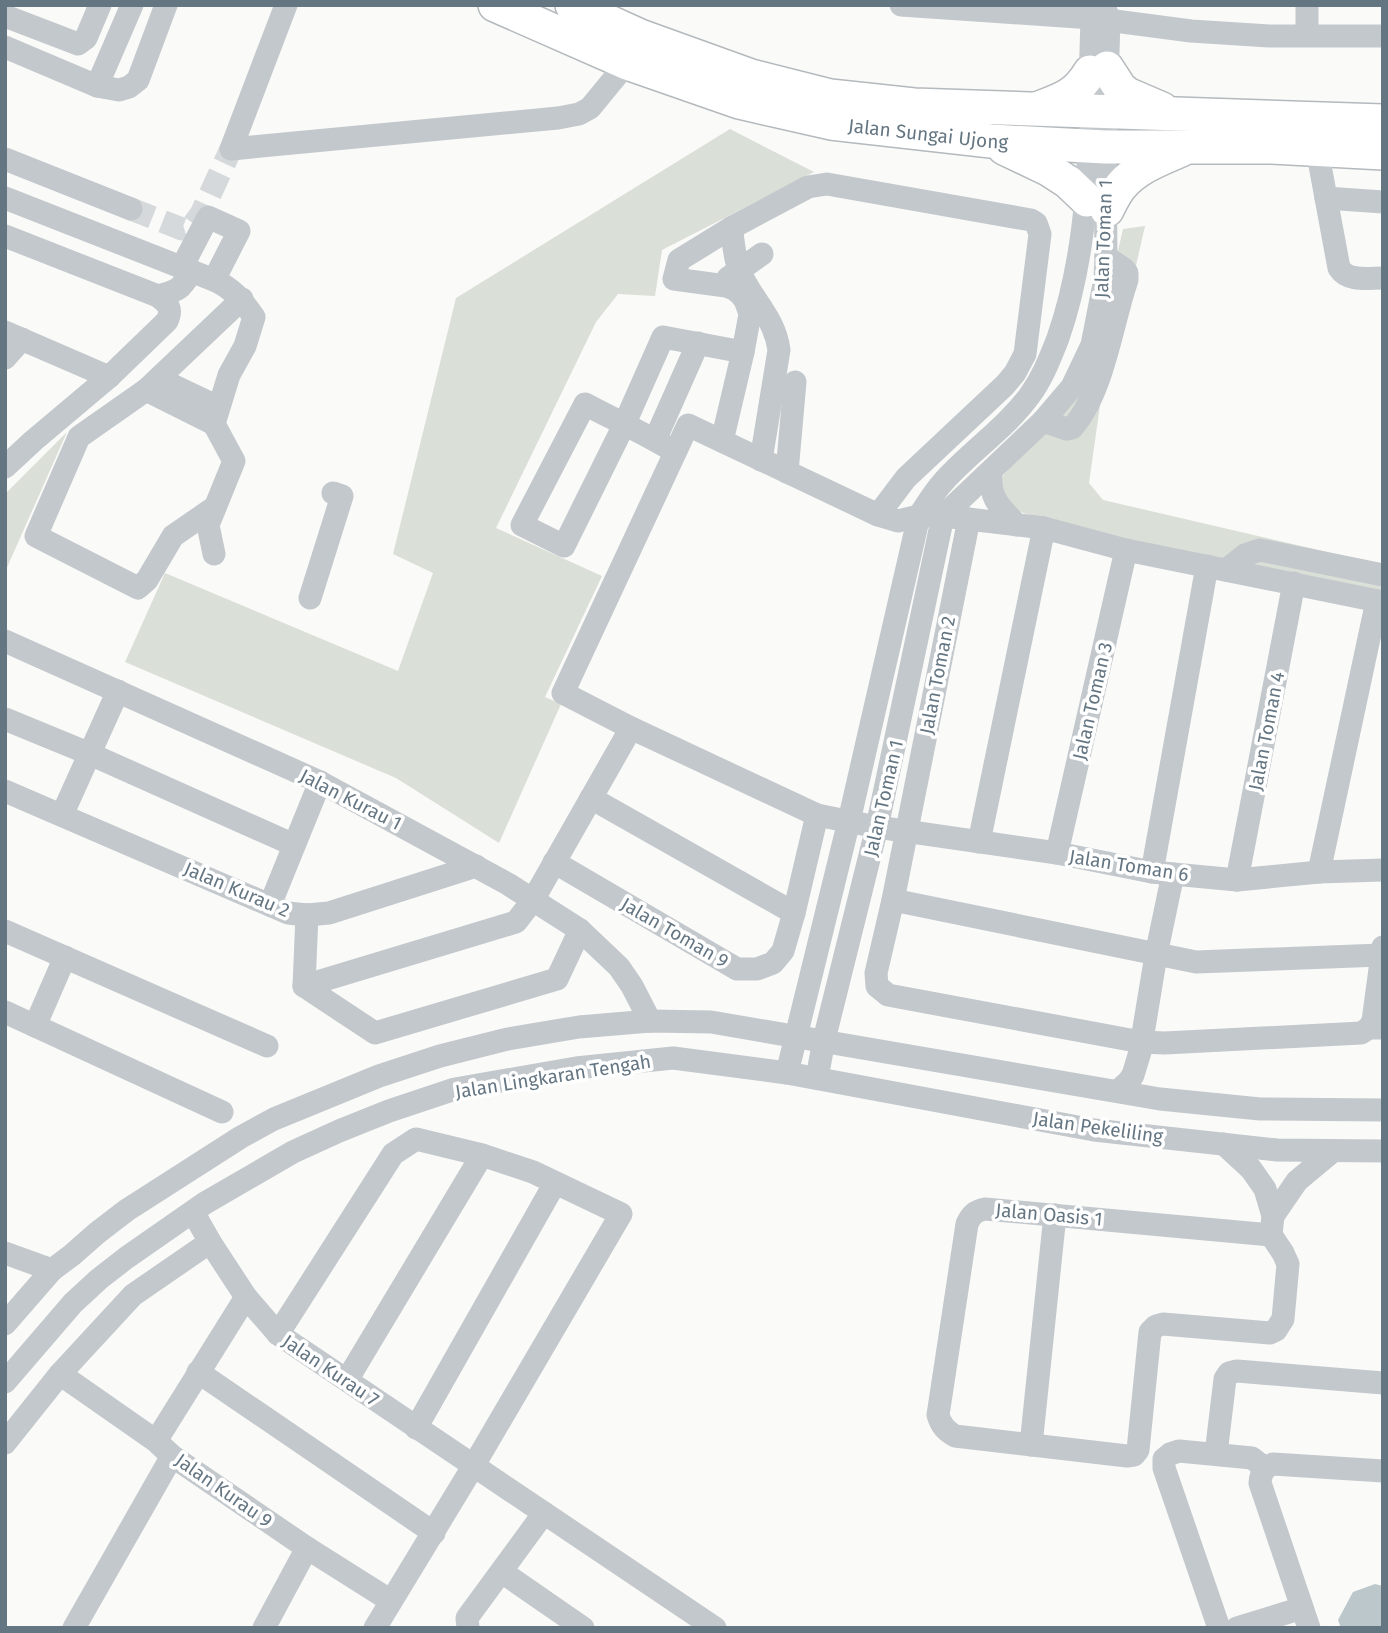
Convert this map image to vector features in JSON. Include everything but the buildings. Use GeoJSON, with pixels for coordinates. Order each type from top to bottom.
{"type":"FeatureCollection","features":[{"type":"Feature","properties":{"kind":"highway","name":"Jalan Sungai Ujong"},"geometry":{"type":"LineString","coordinates":[[495,5],[627,62],[739,102],[831,123],[991,141],[1097,146],[1272,147],[1383,153]]}},
{"type":"Feature","properties":{"kind":"highway","name":"Jalan Sungai Ujong"},"geometry":{"type":"LineString","coordinates":[[572,5],[640,36],[751,76],[830,96],[914,105],[1383,121]]}},
{"type":"Feature","properties":{"kind":"highway"},"geometry":{"type":"LineString","coordinates":[[1037,109],[1069,96],[1099,70],[1126,94],[1171,113]]}},
{"type":"Feature","properties":{"kind":"highway"},"geometry":{"type":"LineString","coordinates":[[991,141],[1048,169],[1097,205],[1154,162],[1186,147]]}},
{"type":"Feature","properties":{"kind":"street"},"geometry":{"type":"LineString","coordinates":[[5,16],[78,44],[86,38],[100,5]]}},
{"type":"Feature","properties":{"kind":"street"},"geometry":{"type":"LineString","coordinates":[[97,86],[132,5]]}},
{"type":"Feature","properties":{"kind":"street"},"geometry":{"type":"LineString","coordinates":[[5,47],[97,86],[119,90],[138,80],[166,5]]}},
{"type":"Feature","properties":{"kind":"street"},"geometry":{"type":"LineString","coordinates":[[286,5],[231,149],[579,114],[590,108],[627,62]]}},
{"type":"Feature","properties":{"kind":"street"},"geometry":{"type":"LineString","coordinates":[[901,5],[1100,12],[1191,31],[1269,36],[1383,36]]}},
{"type":"Feature","properties":{"kind":"street"},"geometry":{"type":"LineString","coordinates":[[1307,5],[1307,36]]}},
{"type":"Feature","properties":{"kind":"street","name":"Jalan Toman 1"},"geometry":{"type":"LineString","coordinates":[[817,1078],[877,827],[943,516],[1043,421],[1072,387],[1092,345],[1107,257],[1097,205],[1100,12]]}},
{"type":"Feature","properties":{"kind":"street"},"geometry":{"type":"LineString","coordinates":[[1317,149],[1339,268],[1343,274],[1350,277],[1383,278]]}},
{"type":"Feature","properties":{"kind":"street"},"geometry":{"type":"LineString","coordinates":[[5,159],[131,209]]}},
{"type":"Feature","properties":{"kind":"street"},"geometry":{"type":"LineString","coordinates":[[722,441],[750,314],[745,300],[734,289],[674,279],[679,260],[731,228],[808,187],[827,184],[1031,220],[1036,223],[1040,234],[1025,354],[1015,373],[1005,384],[906,478],[878,515]]}},
{"type":"Feature","properties":{"kind":"street"},"geometry":{"type":"LineString","coordinates":[[5,198],[225,285],[242,299],[254,317],[245,346],[229,375],[216,415],[234,461],[208,525],[214,554]]}},
{"type":"Feature","properties":{"kind":"street"},"geometry":{"type":"LineString","coordinates":[[1326,198],[1383,202]]}},
{"type":"Feature","properties":{"kind":"street","name":"Jalan Toman 1"},"geometry":{"type":"LineString","coordinates":[[787,1073],[849,821],[919,516],[944,480],[1004,425],[1031,395],[1048,365],[1064,321],[1077,267],[1097,205]]}},
{"type":"Feature","properties":{"kind":"street"},"geometry":{"type":"LineString","coordinates":[[158,296],[176,291],[183,285],[208,217],[239,231],[214,280]]}},
{"type":"Feature","properties":{"kind":"street"},"geometry":{"type":"LineString","coordinates":[[731,228],[739,271],[773,326],[779,350],[761,460]]}},
{"type":"Feature","properties":{"kind":"street"},"geometry":{"type":"LineString","coordinates":[[5,236],[158,296],[171,313],[167,321],[109,377],[5,467]]}},
{"type":"Feature","properties":{"kind":"street"},"geometry":{"type":"LineString","coordinates":[[718,285],[762,254]]}},
{"type":"Feature","properties":{"kind":"street"},"geometry":{"type":"LineString","coordinates":[[1043,421],[1073,428],[1090,399],[1105,356],[1127,273],[1107,257]]}},
{"type":"Feature","properties":{"kind":"street"},"geometry":{"type":"LineString","coordinates":[[215,507],[173,536],[147,580],[138,588],[36,536],[79,438],[153,385],[242,299]]}},
{"type":"Feature","properties":{"kind":"street"},"geometry":{"type":"LineString","coordinates":[[747,328],[758,319],[764,319],[773,326]]}},
{"type":"Feature","properties":{"kind":"street"},"geometry":{"type":"LineString","coordinates":[[5,358],[14,336],[109,377]]}},
{"type":"Feature","properties":{"kind":"street"},"geometry":{"type":"LineString","coordinates":[[743,352],[663,337],[624,425],[564,546],[522,525],[585,404],[624,425],[655,440],[675,452],[688,425],[878,515],[898,521],[919,516],[943,516],[1044,528],[1126,550],[1380,601],[1319,872]]}},
{"type":"Feature","properties":{"kind":"street"},"geometry":{"type":"LineString","coordinates":[[655,440],[698,343]]}},
{"type":"Feature","properties":{"kind":"street"},"geometry":{"type":"LineString","coordinates":[[788,472],[795,382]]}},
{"type":"Feature","properties":{"kind":"street"},"geometry":{"type":"LineString","coordinates":[[153,385],[216,415]]}},
{"type":"Feature","properties":{"kind":"street","name":"Jalan Toman 6"},"geometry":{"type":"LineString","coordinates":[[675,452],[563,693],[631,728],[817,815],[877,827],[1057,853],[1163,873],[1237,880],[1319,872],[1383,870]]}},
{"type":"Feature","properties":{"kind":"street"},"geometry":{"type":"LineString","coordinates":[[991,472],[990,483],[994,499],[1017,525]]}},
{"type":"Feature","properties":{"kind":"street"},"geometry":{"type":"LineString","coordinates":[[310,598],[342,496],[333,493]]}},
{"type":"Feature","properties":{"kind":"street","name":"Jalan Toman 2"},"geometry":{"type":"LineString","coordinates":[[969,519],[876,974],[877,986],[888,995],[1140,1047],[1165,1043],[1362,1034],[1376,1028]]}},
{"type":"Feature","properties":{"kind":"street"},"geometry":{"type":"LineString","coordinates":[[979,842],[1044,528]]}},
{"type":"Feature","properties":{"kind":"street","name":"Jalan Toman 3"},"geometry":{"type":"LineString","coordinates":[[1057,853],[1126,550]]}},
{"type":"Feature","properties":{"kind":"street"},"geometry":{"type":"LineString","coordinates":[[1217,568],[1260,550],[1383,575]]}},
{"type":"Feature","properties":{"kind":"street"},"geometry":{"type":"LineString","coordinates":[[1325,563],[1332,572],[1334,591]]}},
{"type":"Feature","properties":{"kind":"street"},"geometry":{"type":"LineString","coordinates":[[1118,1091],[1133,1075],[1140,1047],[1156,955],[1163,873],[1217,568]]}},
{"type":"Feature","properties":{"kind":"street","name":"Jalan Toman 4"},"geometry":{"type":"LineString","coordinates":[[1237,880],[1294,583]]}},
{"type":"Feature","properties":{"kind":"street"},"geometry":{"type":"LineString","coordinates":[[921,622],[947,626]]}},
{"type":"Feature","properties":{"kind":"street","name":"Jalan Kurau 1"},"geometry":{"type":"LineString","coordinates":[[5,640],[320,782],[476,866],[580,930],[619,967],[650,1021]]}},
{"type":"Feature","properties":{"kind":"street"},"geometry":{"type":"LineString","coordinates":[[62,815],[118,691]]}},
{"type":"Feature","properties":{"kind":"street"},"geometry":{"type":"LineString","coordinates":[[5,719],[294,845]]}},
{"type":"Feature","properties":{"kind":"street"},"geometry":{"type":"LineString","coordinates":[[304,986],[516,922],[533,900],[631,728]]}},
{"type":"Feature","properties":{"kind":"street"},"geometry":{"type":"LineString","coordinates":[[270,905],[320,782]]}},
{"type":"Feature","properties":{"kind":"street","name":"Jalan Kurau 2"},"geometry":{"type":"LineString","coordinates":[[5,791],[288,913],[329,913],[476,866]]}},
{"type":"Feature","properties":{"kind":"street"},"geometry":{"type":"LineString","coordinates":[[591,798],[794,914]]}},
{"type":"Feature","properties":{"kind":"street","name":"Jalan Toman 9"},"geometry":{"type":"LineString","coordinates":[[554,862],[737,969],[757,969],[773,963],[783,951],[817,815]]}},
{"type":"Feature","properties":{"kind":"street"},"geometry":{"type":"LineString","coordinates":[[893,900],[1196,962],[1382,951],[1373,1021],[1376,1028]]}},
{"type":"Feature","properties":{"kind":"street"},"geometry":{"type":"LineString","coordinates":[[304,986],[307,915]]}},
{"type":"Feature","properties":{"kind":"street"},"geometry":{"type":"LineString","coordinates":[[304,986],[375,1032],[557,979],[580,930]]}},
{"type":"Feature","properties":{"kind":"street"},"geometry":{"type":"LineString","coordinates":[[5,931],[267,1046]]}},
{"type":"Feature","properties":{"kind":"street"},"geometry":{"type":"LineString","coordinates":[[35,1026],[65,957]]}},
{"type":"Feature","properties":{"kind":"street"},"geometry":{"type":"LineString","coordinates":[[5,1012],[222,1112]]}},
{"type":"Feature","properties":{"kind":"street","name":"Jalan Lingkaran Tengah"},"geometry":{"type":"LineString","coordinates":[[5,1324],[52,1270],[127,1210],[274,1119],[379,1076],[440,1056],[508,1039],[579,1027],[650,1021],[711,1022],[824,1040]]}},
{"type":"Feature","properties":{"kind":"street","name":"Jalan Pekeliling"},"geometry":{"type":"LineString","coordinates":[[824,1040],[1160,1099],[1260,1109],[1383,1110]]}},
{"type":"Feature","properties":{"kind":"street"},"geometry":{"type":"LineString","coordinates":[[1140,1047],[1144,1074],[1160,1099]]}},
{"type":"Feature","properties":{"kind":"street","name":"Jalan Lingkaran Tengah"},"geometry":{"type":"LineString","coordinates":[[5,1382],[73,1303],[126,1258],[193,1212],[293,1152],[389,1111],[455,1089],[576,1068],[673,1058],[817,1078]]}},
{"type":"Feature","properties":{"kind":"street","name":"Jalan Pekeliling"},"geometry":{"type":"LineString","coordinates":[[817,1078],[1094,1129],[1277,1150],[1383,1151]]}},
{"type":"Feature","properties":{"kind":"street"},"geometry":{"type":"LineString","coordinates":[[278,1334],[393,1154],[416,1139],[482,1155],[533,1172],[621,1214],[375,1628]]}},
{"type":"Feature","properties":{"kind":"street"},"geometry":{"type":"LineString","coordinates":[[1055,1214],[1031,1446],[1134,1455],[1138,1450],[1150,1332],[1156,1326],[1163,1324],[1270,1332],[1276,1330],[1283,1319],[1288,1264],[1272,1225],[1265,1189],[1251,1169],[1224,1144]]}},
{"type":"Feature","properties":{"kind":"street"},"geometry":{"type":"LineString","coordinates":[[1272,1225],[1297,1181],[1333,1151]]}},
{"type":"Feature","properties":{"kind":"street"},"geometry":{"type":"LineString","coordinates":[[346,1380],[482,1155]]}},
{"type":"Feature","properties":{"kind":"street"},"geometry":{"type":"LineString","coordinates":[[416,1428],[555,1183]]}},
{"type":"Feature","properties":{"kind":"street","name":"Jalan Oasis 1"},"geometry":{"type":"LineString","coordinates":[[1031,1446],[955,1436],[945,1430],[937,1415],[967,1224],[977,1210],[1272,1225]]}},
{"type":"Feature","properties":{"kind":"street","name":"Jalan Kurau 7"},"geometry":{"type":"LineString","coordinates":[[193,1212],[246,1297],[278,1334],[715,1628]]}},
{"type":"Feature","properties":{"kind":"street"},"geometry":{"type":"LineString","coordinates":[[5,1443],[60,1374],[132,1295],[210,1242]]}},
{"type":"Feature","properties":{"kind":"street"},"geometry":{"type":"LineString","coordinates":[[5,1253],[52,1270]]}},
{"type":"Feature","properties":{"kind":"street"},"geometry":{"type":"LineString","coordinates":[[74,1628],[164,1448],[198,1373],[246,1297]]}},
{"type":"Feature","properties":{"kind":"street"},"geometry":{"type":"LineString","coordinates":[[1216,1454],[1225,1379],[1229,1373],[1237,1371],[1383,1383]]}},
{"type":"Feature","properties":{"kind":"street"},"geometry":{"type":"LineString","coordinates":[[198,1373],[433,1533]]}},
{"type":"Feature","properties":{"kind":"street","name":"Jalan Kurau 9"},"geometry":{"type":"LineString","coordinates":[[60,1374],[307,1548],[391,1601]]}},
{"type":"Feature","properties":{"kind":"street"},"geometry":{"type":"LineString","coordinates":[[1219,1628],[1164,1468],[1164,1459],[1179,1451],[1216,1454],[1252,1458],[1265,1468]]}},
{"type":"Feature","properties":{"kind":"street"},"geometry":{"type":"LineString","coordinates":[[1237,1628],[1306,1618],[1260,1483],[1265,1468],[1273,1464],[1383,1471]]}},
{"type":"Feature","properties":{"kind":"street"},"geometry":{"type":"LineString","coordinates":[[468,1623],[544,1513]]}},
{"type":"Feature","properties":{"kind":"street"},"geometry":{"type":"LineString","coordinates":[[264,1628],[307,1548]]}},
{"type":"Feature","properties":{"kind":"street"},"geometry":{"type":"LineString","coordinates":[[502,1572],[583,1628]]}},
{"type":"Feature","properties":{"kind":"shaded area"},"geometry":{"type":"Polygon","coordinates":[[[730,129],[814,172],[662,250],[655,296],[618,294],[596,322],[496,528],[602,576],[545,697],[561,704],[499,843],[396,778],[125,662],[165,573],[398,671],[433,573],[393,554],[456,298],[730,129]]]}},
{"type":"Feature","properties":{"kind":"shaded area"},"geometry":{"type":"Polygon","coordinates":[[[1145,226],[1127,305],[1104,377],[1089,483],[1103,500],[1383,565],[1383,598],[1211,564],[1023,513],[1007,505],[998,482],[1026,447],[1097,342],[1123,229],[1145,226]]]}},
{"type":"Feature","properties":{"kind":"shaded area"},"geometry":{"type":"Polygon","coordinates":[[[67,432],[5,572],[5,494],[67,432]]]}},
{"type":"Feature","properties":{"kind":"shaded area"},"geometry":{"type":"Polygon","coordinates":[[[1375,1584],[1383,1586],[1383,1628],[1341,1628],[1338,1620],[1353,1592],[1375,1584]]]}},
{"type":"Feature","properties":{"kind":"tunnel"},"geometry":{"type":"LineString","coordinates":[[131,209],[182,229],[192,226],[201,214],[231,149]]}}]}
